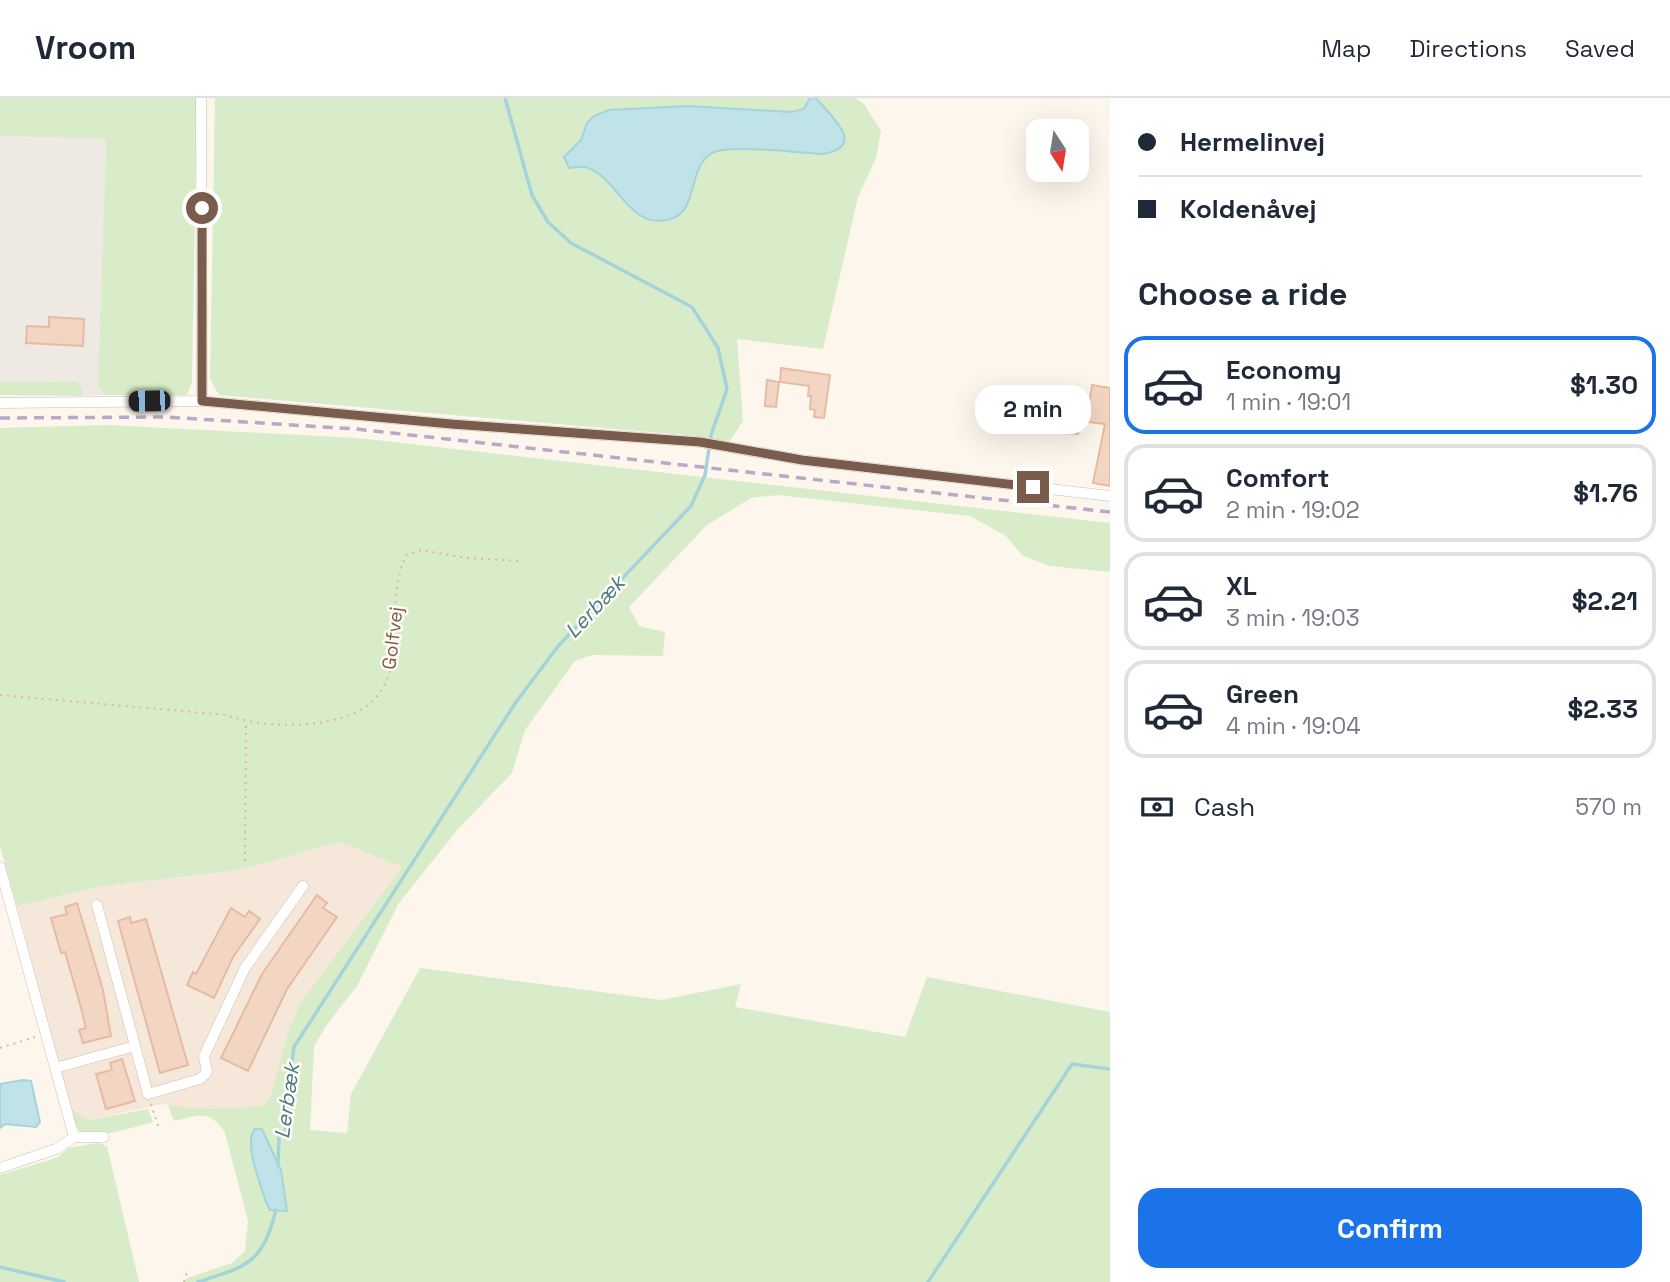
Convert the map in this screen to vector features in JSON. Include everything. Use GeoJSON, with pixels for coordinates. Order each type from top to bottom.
{"type":"FeatureCollection","features":[{"type":"Feature","properties":{"kind":"street"},"geometry":{"type":"LineString","coordinates":[[201,98],[202,401]]}},
{"type":"Feature","properties":{"kind":"street"},"geometry":{"type":"LineString","coordinates":[[0,403],[202,401],[451,424],[700,442],[802,460],[1110,496]]}},
{"type":"Feature","properties":{"kind":"street"},"geometry":{"type":"LineString","coordinates":[[0,867],[74,1137]]}},
{"type":"Feature","properties":{"kind":"street"},"geometry":{"type":"LineString","coordinates":[[97,905],[148,1094],[200,1080],[207,1072],[204,1056],[245,968],[303,886]]}},
{"type":"Feature","properties":{"kind":"street"},"geometry":{"type":"LineString","coordinates":[[55,1068],[135,1046]]}},
{"type":"Feature","properties":{"kind":"street"},"geometry":{"type":"LineString","coordinates":[[0,1168],[56,1149],[74,1137],[104,1137]]}},
{"type":"Feature","properties":{"kind":"path","name":"Golfvej"},"geometry":{"type":"LineString","coordinates":[[0,695],[226,715],[246,722],[315,724],[355,715],[370,706],[384,689],[391,669],[399,570],[406,555],[421,550],[466,558],[521,561]]}},
{"type":"Feature","properties":{"kind":"path"},"geometry":{"type":"LineString","coordinates":[[246,722],[246,861]]}},
{"type":"Feature","properties":{"kind":"path"},"geometry":{"type":"LineString","coordinates":[[0,1048],[46,1034]]}},
{"type":"Feature","properties":{"kind":"path"},"geometry":{"type":"LineString","coordinates":[[148,1094],[159,1129]]}},
{"type":"Feature","properties":{"kind":"path"},"geometry":{"type":"LineString","coordinates":[[184,1282],[188,1269]]}},
{"type":"Feature","properties":{"kind":"shaded area"},"geometry":{"type":"Polygon","coordinates":[[[0,136],[106,139],[98,384],[103,395],[81,396],[82,389],[77,381],[0,382],[0,136]]]}},
{"type":"Feature","properties":{"kind":"shaded area"},"geometry":{"type":"Polygon","coordinates":[[[340,842],[402,867],[303,999],[290,1027],[271,1094],[265,1105],[230,1109],[189,1109],[162,1104],[89,1120],[71,1109],[17,906],[104,886],[240,870],[340,842]]]}},
{"type":"Feature","properties":{"kind":"green space"},"geometry":{"type":"Polygon","coordinates":[[[0,98],[197,98],[192,382],[187,395],[103,395],[98,384],[106,139],[0,136],[0,98]]]}},
{"type":"Feature","properties":{"kind":"green space"},"geometry":{"type":"Polygon","coordinates":[[[215,98],[855,98],[864,104],[881,131],[876,158],[858,197],[823,349],[737,339],[743,421],[729,442],[697,436],[219,395],[210,379],[215,98]]]}},
{"type":"Feature","properties":{"kind":"green space"},"geometry":{"type":"Polygon","coordinates":[[[77,381],[83,389],[81,396],[0,395],[0,382],[77,381]]]}},
{"type":"Feature","properties":{"kind":"green space"},"geometry":{"type":"Polygon","coordinates":[[[108,425],[358,438],[1110,523],[1110,572],[1050,566],[1023,556],[1006,536],[970,516],[778,495],[751,498],[707,525],[629,607],[639,626],[665,632],[663,656],[592,655],[575,661],[525,730],[512,773],[458,829],[399,903],[357,986],[314,1046],[310,1130],[347,1133],[351,1094],[420,968],[661,1000],[741,984],[735,1007],[905,1037],[927,977],[1110,1012],[1110,1282],[185,1282],[187,1278],[232,1263],[245,1251],[248,1221],[225,1133],[220,1125],[203,1116],[174,1121],[168,1105],[216,1109],[265,1105],[271,1094],[290,1026],[303,999],[402,867],[340,842],[240,870],[104,886],[17,906],[0,846],[0,428],[108,425]],[[262,1129],[270,1210],[287,1211],[281,1170],[262,1129]]]}},
{"type":"Feature","properties":{"kind":"green space"},"geometry":{"type":"Polygon","coordinates":[[[71,1109],[89,1120],[148,1109],[153,1122],[108,1133],[84,1134],[76,1126],[71,1109]]]}},
{"type":"Feature","properties":{"kind":"green space"},"geometry":{"type":"Polygon","coordinates":[[[98,1143],[107,1146],[139,1282],[0,1282],[0,1175],[56,1158],[69,1148],[98,1143]]]}},
{"type":"Feature","properties":{"kind":"water"},"geometry":{"type":"Polygon","coordinates":[[[810,98],[816,98],[842,129],[843,144],[836,150],[823,154],[749,149],[712,153],[699,169],[684,209],[667,220],[653,220],[642,216],[596,172],[585,167],[569,168],[564,157],[581,140],[587,123],[594,116],[609,110],[688,106],[791,112],[804,109],[810,98]]]}},
{"type":"Feature","properties":{"kind":"water"},"geometry":{"type":"Polygon","coordinates":[[[31,1081],[40,1122],[36,1127],[5,1124],[0,1128],[0,1084],[31,1081]]]}},
{"type":"Feature","properties":{"kind":"water"},"geometry":{"type":"Polygon","coordinates":[[[255,1129],[262,1129],[281,1170],[287,1211],[270,1210],[266,1202],[252,1154],[252,1135],[255,1129]]]}},
{"type":"Feature","properties":{"kind":"building"},"geometry":{"type":"Polygon","coordinates":[[[49,317],[84,319],[83,346],[26,343],[27,326],[49,327],[49,317]]]}},
{"type":"Feature","properties":{"kind":"building"},"geometry":{"type":"Polygon","coordinates":[[[781,368],[830,375],[824,418],[814,417],[815,410],[810,409],[809,386],[780,382],[781,368]]]}},
{"type":"Feature","properties":{"kind":"building"},"geometry":{"type":"Polygon","coordinates":[[[767,380],[779,382],[776,407],[765,406],[767,380]]]}},
{"type":"Feature","properties":{"kind":"building"},"geometry":{"type":"Polygon","coordinates":[[[1092,385],[1110,388],[1110,486],[1093,483],[1105,424],[1080,421],[1078,434],[1064,433],[1066,419],[1041,416],[1043,401],[1089,406],[1092,385]]]}},
{"type":"Feature","properties":{"kind":"building"},"geometry":{"type":"Polygon","coordinates":[[[317,895],[327,903],[323,908],[337,917],[287,989],[248,1071],[221,1058],[262,974],[317,895]]]}},
{"type":"Feature","properties":{"kind":"building"},"geometry":{"type":"Polygon","coordinates":[[[77,903],[103,990],[111,1036],[83,1043],[79,1030],[86,1028],[80,1004],[65,952],[61,953],[51,918],[67,914],[65,907],[77,903]]]}},
{"type":"Feature","properties":{"kind":"building"},"geometry":{"type":"Polygon","coordinates":[[[231,908],[245,917],[249,911],[260,919],[233,957],[214,998],[187,985],[193,972],[196,974],[231,908]]]}},
{"type":"Feature","properties":{"kind":"building"},"geometry":{"type":"Polygon","coordinates":[[[130,917],[131,923],[146,919],[188,1065],[160,1073],[118,921],[130,917]]]}},
{"type":"Feature","properties":{"kind":"building"},"geometry":{"type":"Polygon","coordinates":[[[122,1059],[135,1101],[106,1109],[96,1074],[112,1070],[110,1063],[122,1059]]]}},
{"type":"Feature","properties":{"kind":"waterway","name":"Lerbæk"},"geometry":{"type":"LineString","coordinates":[[278,1165],[279,1137],[286,1130],[284,1120],[294,1047],[516,702],[559,645],[691,506],[705,475],[711,435],[727,389],[718,348],[692,307],[571,243],[548,222],[532,195],[505,98]]}},
{"type":"Feature","properties":{"kind":"waterway"},"geometry":{"type":"LineString","coordinates":[[928,1282],[1072,1064],[1110,1069]]}},
{"type":"Feature","properties":{"kind":"waterway","name":"Lerbæk"},"geometry":{"type":"LineString","coordinates":[[198,1282],[229,1272],[251,1260],[265,1242],[276,1210]]}},
{"type":"Feature","properties":{"kind":"waterway","name":"Lerbæk"},"geometry":{"type":"LineString","coordinates":[[0,1267],[64,1282]]}},
{"type":"Feature","properties":{"kind":"railway"},"geometry":{"type":"LineString","coordinates":[[0,418],[166,417],[356,429],[1110,512]]}},
{"type":"Feature","properties":{"kind":"route"},"geometry":{"type":"LineString","coordinates":[[202,208],[202,401],[451,424],[700,442],[802,460],[1033,487]]}}]}
